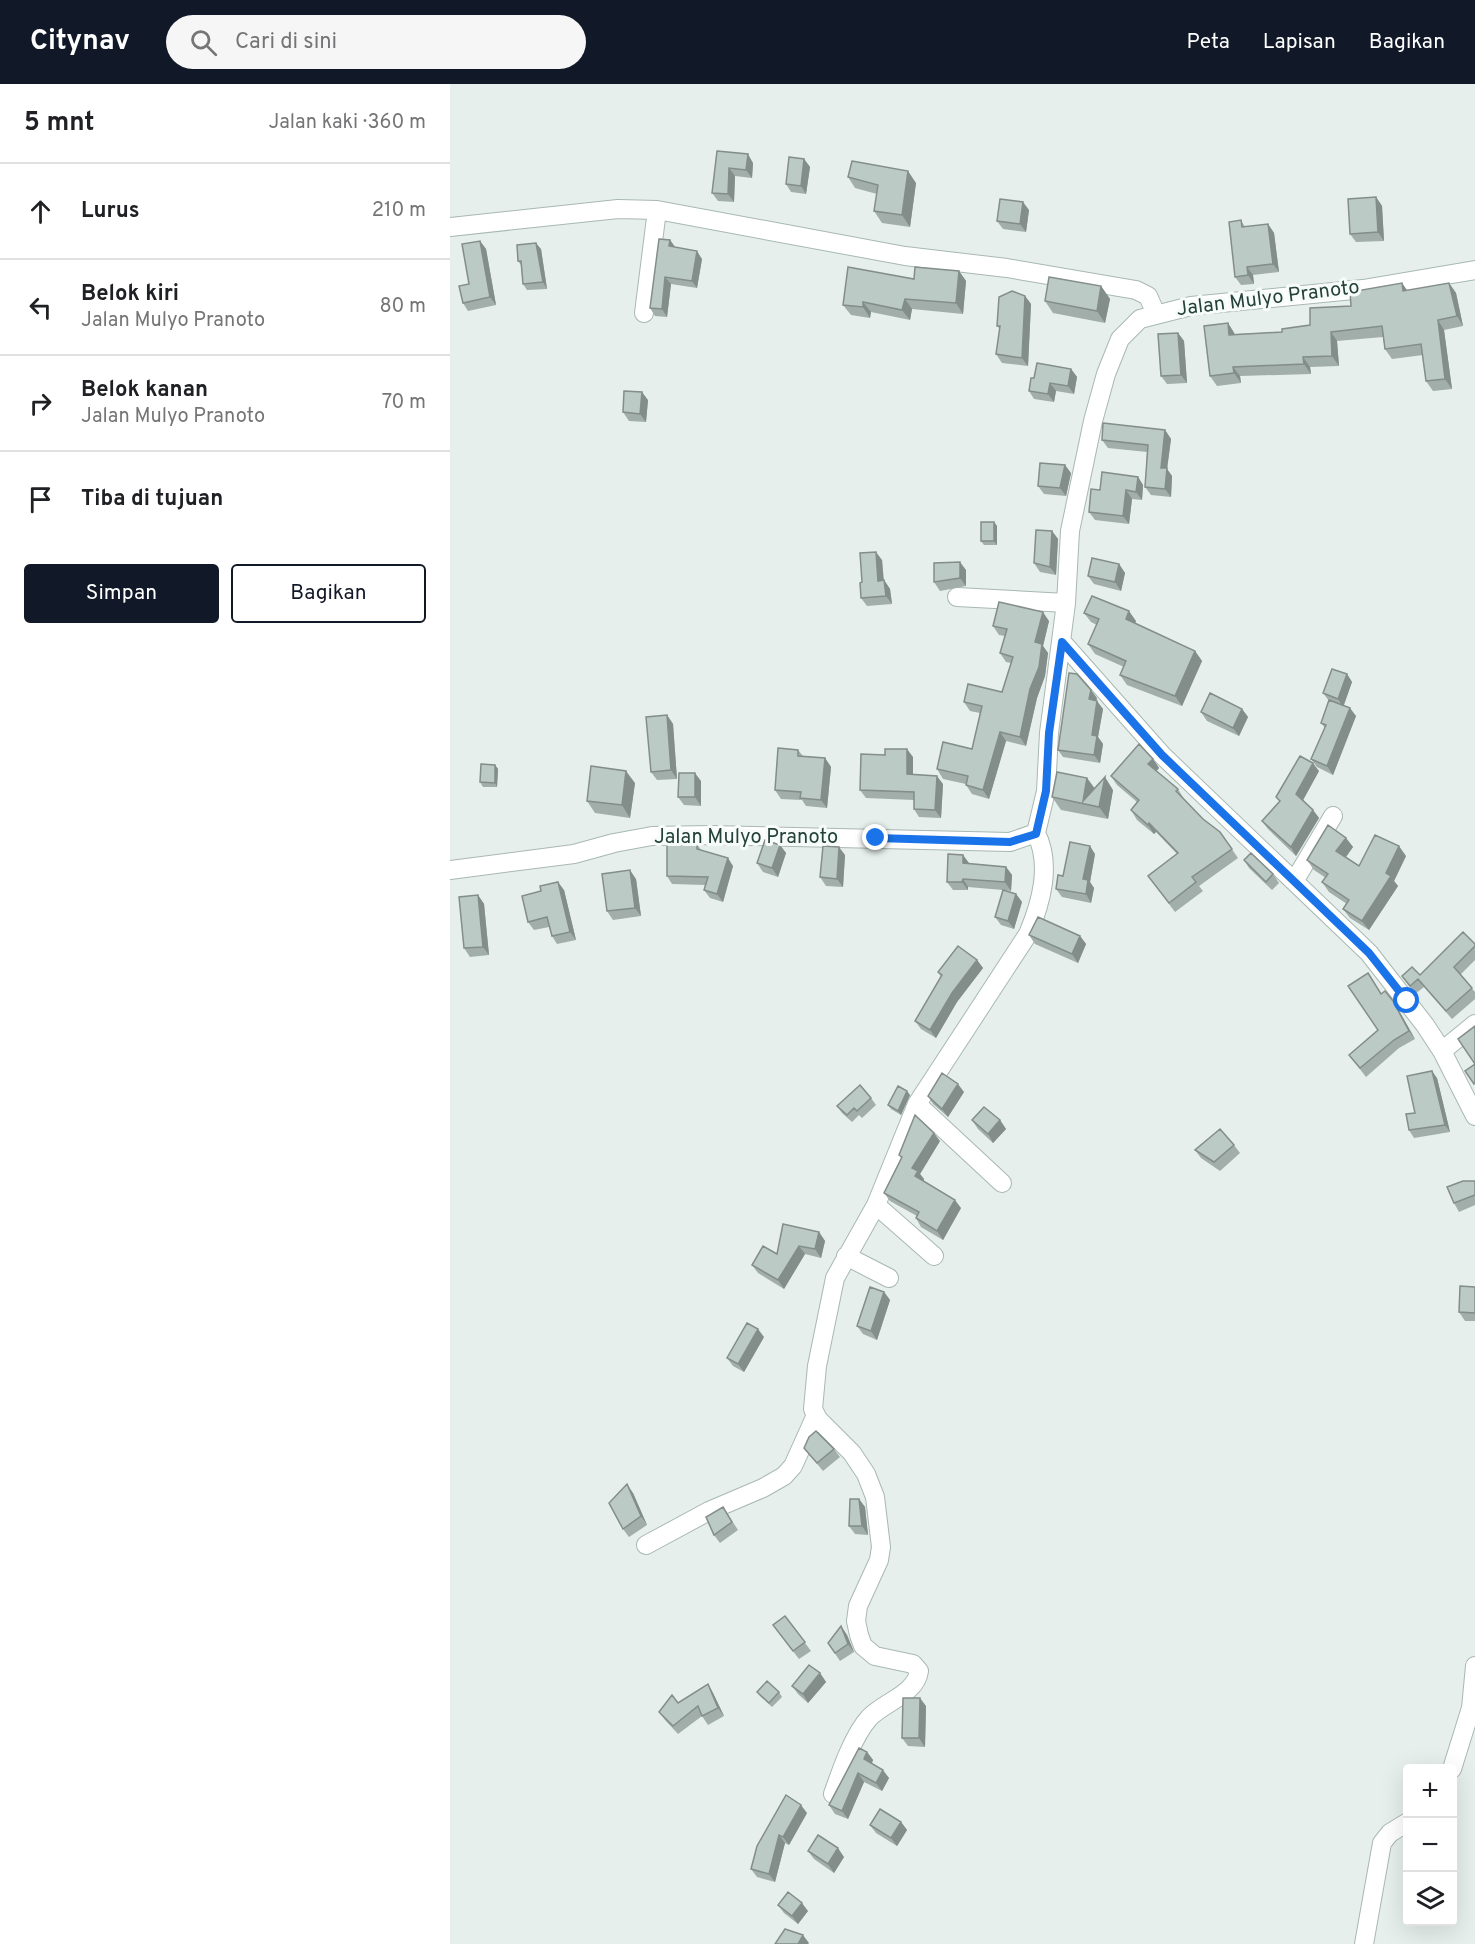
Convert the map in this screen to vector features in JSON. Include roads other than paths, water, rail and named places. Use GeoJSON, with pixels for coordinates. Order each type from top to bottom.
{"type":"FeatureCollection","features":[{"type":"Feature","properties":{"kind":"street"},"geometry":{"type":"LineString","coordinates":[[645,313],[657,210]]}},
{"type":"Feature","properties":{"kind":"street"},"geometry":{"type":"LineString","coordinates":[[450,227],[599,211],[657,210],[906,256],[1007,268],[1136,290],[1148,296],[1156,314]]}},
{"type":"Feature","properties":{"kind":"street","name":"Jalan Mulyo Pranoto"},"geometry":{"type":"LineString","coordinates":[[450,870],[574,854],[652,836],[722,835],[1010,842],[1036,834],[1046,791],[1049,733],[1066,603],[1070,531],[1106,374],[1120,339],[1140,320],[1191,306],[1363,289],[1475,270]]}},
{"type":"Feature","properties":{"kind":"street"},"geometry":{"type":"LineString","coordinates":[[957,597],[1066,603]]}},
{"type":"Feature","properties":{"kind":"street"},"geometry":{"type":"LineString","coordinates":[[1062,642],[1162,755],[1369,953],[1425,1024],[1442,1051],[1475,1116]]}},
{"type":"Feature","properties":{"kind":"street"},"geometry":{"type":"LineString","coordinates":[[1295,880],[1333,816]]}},
{"type":"Feature","properties":{"kind":"street"},"geometry":{"type":"LineString","coordinates":[[646,1545],[709,1511],[764,1488],[784,1476],[792,1466],[816,1415],[813,1396],[820,1344],[830,1294],[846,1256],[876,1205],[917,1104],[1028,934],[1039,902],[1044,863],[1042,846],[1036,834]]}},
{"type":"Feature","properties":{"kind":"street"},"geometry":{"type":"LineString","coordinates":[[1442,1051],[1475,1024]]}},
{"type":"Feature","properties":{"kind":"street"},"geometry":{"type":"LineString","coordinates":[[917,1104],[1002,1183]]}},
{"type":"Feature","properties":{"kind":"street"},"geometry":{"type":"LineString","coordinates":[[876,1205],[934,1256]]}},
{"type":"Feature","properties":{"kind":"street"},"geometry":{"type":"LineString","coordinates":[[846,1256],[889,1278]]}},
{"type":"Feature","properties":{"kind":"street"},"geometry":{"type":"LineString","coordinates":[[816,1415],[852,1453],[866,1474],[875,1497],[881,1547],[879,1560],[858,1606],[856,1621],[863,1646],[875,1656],[913,1664],[919,1671],[915,1683],[869,1719],[844,1764],[833,1794]]}},
{"type":"Feature","properties":{"kind":"street"},"geometry":{"type":"LineString","coordinates":[[1454,1764],[1471,1708],[1475,1666]]}},
{"type":"Feature","properties":{"kind":"street"},"geometry":{"type":"LineString","coordinates":[[1364,1944],[1382,1843],[1390,1833],[1403,1825]]}}]}
